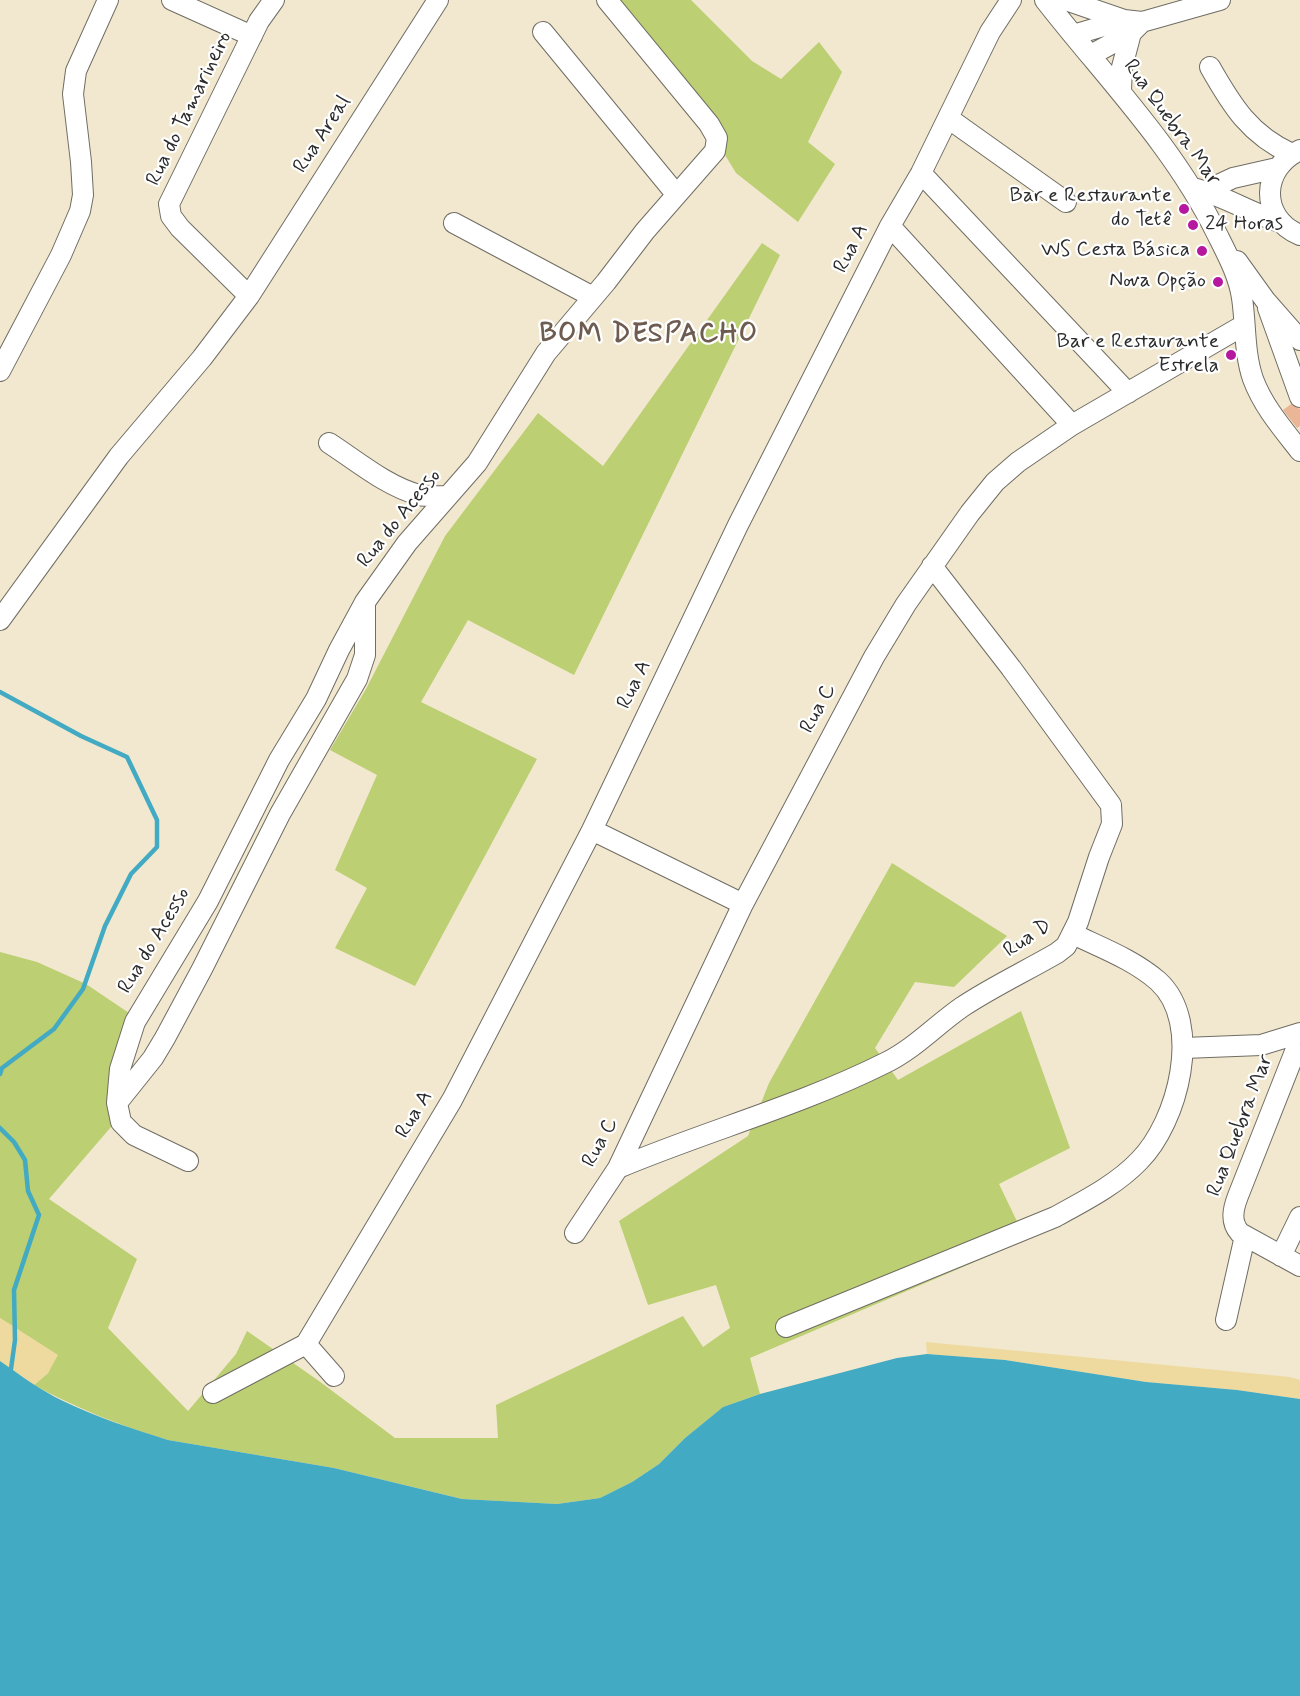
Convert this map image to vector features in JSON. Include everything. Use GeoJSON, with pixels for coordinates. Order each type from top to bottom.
{"type":"FeatureCollection","features":[{"type":"Feature","properties":{"kind":"street"},"geometry":{"type":"LineString","coordinates":[[0,371],[61,255],[80,210],[83,195],[73,94],[76,71],[108,0]]}},
{"type":"Feature","properties":{"kind":"street"},"geometry":{"type":"LineString","coordinates":[[172,0],[256,28]]}},
{"type":"Feature","properties":{"kind":"street","name":"Rua do Tamarineiro"},"geometry":{"type":"LineString","coordinates":[[256,28],[264,0]]}},
{"type":"Feature","properties":{"kind":"street","name":"Rua do Tamarineiro"},"geometry":{"type":"LineString","coordinates":[[249,296],[180,228],[169,209],[171,198],[256,28],[274,0]]}},
{"type":"Feature","properties":{"kind":"street","name":"Rua Areal"},"geometry":{"type":"LineString","coordinates":[[0,620],[119,456],[202,358],[249,296],[438,0]]}},
{"type":"Feature","properties":{"kind":"street","name":"Rua do Acesso"},"geometry":{"type":"LineString","coordinates":[[188,1161],[134,1135],[124,1127],[118,1114],[120,1069],[135,1022],[208,901],[279,760],[316,699],[365,602],[407,543],[487,448],[519,393],[546,353],[676,194],[715,151],[717,138],[709,124],[607,0]]}},
{"type":"Feature","properties":{"kind":"street","name":"Rua A"},"geometry":{"type":"LineString","coordinates":[[306,1344],[452,1100],[592,830],[738,525],[890,226],[921,173],[990,32],[1011,0]]}},
{"type":"Feature","properties":{"kind":"street","name":"Rua Quebra Mar"},"geometry":{"type":"LineString","coordinates":[[1046,0],[1073,36],[1121,90],[1199,190],[1241,291],[1252,376],[1258,392],[1272,415],[1300,451]]}},
{"type":"Feature","properties":{"kind":"street"},"geometry":{"type":"LineString","coordinates":[[1066,0],[1132,25]]}},
{"type":"Feature","properties":{"kind":"street"},"geometry":{"type":"LineString","coordinates":[[1073,36],[1132,25],[1220,0]]}},
{"type":"Feature","properties":{"kind":"street"},"geometry":{"type":"LineString","coordinates":[[1091,55],[1132,25]]}},
{"type":"Feature","properties":{"kind":"street"},"geometry":{"type":"LineString","coordinates":[[1121,90],[1122,67],[1132,25]]}},
{"type":"Feature","properties":{"kind":"street"},"geometry":{"type":"LineString","coordinates":[[543,32],[676,194]]}},
{"type":"Feature","properties":{"kind":"street"},"geometry":{"type":"LineString","coordinates":[[1210,67],[1231,102],[1250,127],[1276,147],[1296,152]]}},
{"type":"Feature","properties":{"kind":"street"},"geometry":{"type":"LineString","coordinates":[[948,118],[1066,202]]}},
{"type":"Feature","properties":{"kind":"street"},"geometry":{"type":"LineString","coordinates":[[1296,152],[1277,168],[1270,186],[1270,196],[1280,222],[1300,235]]}},
{"type":"Feature","properties":{"kind":"street"},"geometry":{"type":"LineString","coordinates":[[1199,190],[1233,178],[1277,168]]}},
{"type":"Feature","properties":{"kind":"street"},"geometry":{"type":"LineString","coordinates":[[921,173],[1128,393]]}},
{"type":"Feature","properties":{"kind":"street"},"geometry":{"type":"LineString","coordinates":[[1199,190],[1280,222]]}},
{"type":"Feature","properties":{"kind":"street"},"geometry":{"type":"LineString","coordinates":[[454,223],[593,297]]}},
{"type":"Feature","properties":{"kind":"street"},"geometry":{"type":"LineString","coordinates":[[890,226],[1072,425]]}},
{"type":"Feature","properties":{"kind":"street"},"geometry":{"type":"LineString","coordinates":[[1217,235],[1265,300],[1300,340]]}},
{"type":"Feature","properties":{"kind":"street"},"geometry":{"type":"LineString","coordinates":[[1265,300],[1300,397]]}},
{"type":"Feature","properties":{"kind":"street","name":"Rua C"},"geometry":{"type":"LineString","coordinates":[[575,1233],[618,1168],[743,904],[874,657],[932,566],[970,513],[995,482],[1018,462],[1072,425],[1244,326]]}},
{"type":"Feature","properties":{"kind":"street"},"geometry":{"type":"LineString","coordinates":[[328,443],[379,476],[404,489],[419,495],[447,496]]}},
{"type":"Feature","properties":{"kind":"street","name":"Rua D"},"geometry":{"type":"LineString","coordinates":[[618,1168],[837,1086],[887,1062],[922,1039],[939,1023],[965,1005],[1066,946],[1073,934],[1112,824],[1111,805],[1018,677],[932,566]]}},
{"type":"Feature","properties":{"kind":"street"},"geometry":{"type":"LineString","coordinates":[[117,1103],[153,1058],[165,1038],[272,831],[360,671],[365,650],[365,602]]}},
{"type":"Feature","properties":{"kind":"street"},"geometry":{"type":"LineString","coordinates":[[249,819],[272,831]]}},
{"type":"Feature","properties":{"kind":"street"},"geometry":{"type":"LineString","coordinates":[[592,830],[743,904]]}},
{"type":"Feature","properties":{"kind":"street"},"geometry":{"type":"LineString","coordinates":[[786,1327],[1055,1217],[1108,1186],[1139,1161],[1152,1146],[1166,1122],[1178,1085],[1184,1048],[1175,1006],[1159,982],[1125,959],[1073,934]]}},
{"type":"Feature","properties":{"kind":"street"},"geometry":{"type":"LineString","coordinates":[[1184,1048],[1261,1045],[1300,1034]]}},
{"type":"Feature","properties":{"kind":"street","name":"Rua Quebra Mar"},"geometry":{"type":"LineString","coordinates":[[1245,1236],[1236,1228],[1233,1220],[1235,1203],[1300,1039]]}},
{"type":"Feature","properties":{"kind":"street"},"geometry":{"type":"LineString","coordinates":[[1281,1256],[1300,1217]]}},
{"type":"Feature","properties":{"kind":"street"},"geometry":{"type":"LineString","coordinates":[[1226,1320],[1245,1236],[1300,1266]]}},
{"type":"Feature","properties":{"kind":"street"},"geometry":{"type":"LineString","coordinates":[[213,1393],[306,1344],[334,1376]]}},
{"type":"Feature","properties":{"kind":"green space"},"geometry":{"type":"Polygon","coordinates":[[[604,0],[691,0],[752,61],[781,79],[819,42],[842,72],[808,142],[835,164],[798,222],[736,173],[722,150],[604,0]]]}},
{"type":"Feature","properties":{"kind":"green space"},"geometry":{"type":"Polygon","coordinates":[[[762,243],[780,255],[574,675],[468,620],[421,702],[537,759],[415,986],[335,948],[367,888],[335,870],[377,775],[330,750],[366,689],[445,536],[538,413],[603,466],[762,243]]]}},
{"type":"Feature","properties":{"kind":"green space"},"geometry":{"type":"Polygon","coordinates":[[[892,863],[1007,936],[954,987],[915,982],[875,1048],[898,1080],[1021,1011],[1070,1148],[999,1184],[1026,1240],[750,1358],[760,1394],[723,1407],[685,1438],[659,1464],[632,1482],[600,1498],[557,1504],[462,1499],[334,1468],[168,1440],[99,1416],[34,1385],[48,1373],[57,1355],[0,1318],[0,952],[37,962],[86,984],[129,1013],[112,1071],[111,1127],[49,1199],[137,1259],[108,1328],[188,1411],[236,1354],[247,1331],[395,1438],[498,1438],[496,1405],[683,1316],[703,1347],[730,1328],[716,1285],[648,1305],[619,1221],[748,1136],[769,1083],[892,863]]]}},
{"type":"Feature","properties":{"kind":"sand"},"geometry":{"type":"Polygon","coordinates":[[[0,1318],[58,1355],[48,1373],[34,1385],[0,1361],[0,1318]]]}},
{"type":"Feature","properties":{"kind":"sand"},"geometry":{"type":"Polygon","coordinates":[[[926,1342],[1290,1377],[1300,1380],[1300,1399],[1237,1390],[1146,1382],[1005,1360],[927,1354],[926,1342]]]}},
{"type":"Feature","properties":{"kind":"water"},"geometry":{"type":"Polygon","coordinates":[[[927,1354],[1005,1360],[1146,1382],[1237,1390],[1300,1399],[1300,1696],[0,1696],[0,1361],[63,1401],[168,1440],[334,1468],[462,1499],[557,1504],[600,1498],[632,1482],[659,1464],[685,1438],[723,1407],[760,1394],[897,1358],[927,1354]]]}},
{"type":"Feature","properties":{"kind":"building"},"geometry":{"type":"Polygon","coordinates":[[[1291,404],[1300,409],[1300,426],[1297,428],[1283,410],[1291,404]]]}},
{"type":"Feature","properties":{"kind":"waterway"},"geometry":{"type":"LineString","coordinates":[[0,692],[81,736],[127,757],[157,820],[157,847],[131,874],[105,926],[83,989],[54,1029],[2,1068],[0,1074]]}},
{"type":"Feature","properties":{"kind":"waterway"},"geometry":{"type":"LineString","coordinates":[[0,1128],[14,1142],[25,1160],[28,1191],[39,1215],[14,1290],[15,1340],[11,1369]]}},
{"type":"Feature","properties":{"kind":"place","name":"Bar e Restaurante do Tetê"},"geometry":{"type":"Point","coordinates":[1184,209]}},
{"type":"Feature","properties":{"kind":"place","name":"24 Horas"},"geometry":{"type":"Point","coordinates":[1193,225]}},
{"type":"Feature","properties":{"kind":"place","name":"WS Cesta Básica"},"geometry":{"type":"Point","coordinates":[1202,251]}},
{"type":"Feature","properties":{"kind":"place","name":"Nova Opção"},"geometry":{"type":"Point","coordinates":[1218,282]}},
{"type":"Feature","properties":{"kind":"place","name":"Bar e Restaurante Estrela"},"geometry":{"type":"Point","coordinates":[1231,355]}},
{"type":"Feature","properties":{"kind":"district","name":"BOM DESPACHO"},"geometry":{"type":"Point","coordinates":[649,335]}}]}
